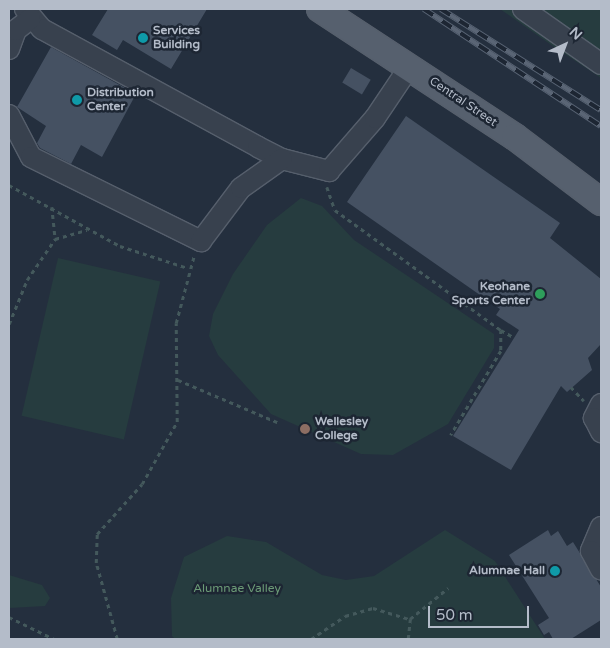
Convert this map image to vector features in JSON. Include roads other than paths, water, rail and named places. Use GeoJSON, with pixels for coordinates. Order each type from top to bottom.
{"type":"FeatureCollection","features":[{"type":"Feature","properties":{"kind":"main road","name":"Central Street"},"geometry":{"type":"LineString","coordinates":[[320,9],[410,66],[601,202]]}},
{"type":"Feature","properties":{"kind":"street"},"geometry":{"type":"LineString","coordinates":[[523,9],[601,64]]}},
{"type":"Feature","properties":{"kind":"street"},"geometry":{"type":"LineString","coordinates":[[9,49],[16,30],[27,14],[282,159],[329,170],[376,118],[410,66]]}},
{"type":"Feature","properties":{"kind":"street"},"geometry":{"type":"LineString","coordinates":[[9,115],[31,157],[201,242],[241,188],[282,159]]}},
{"type":"Feature","properties":{"kind":"street"},"geometry":{"type":"LineString","coordinates":[[601,404],[594,418],[601,432]]}},
{"type":"Feature","properties":{"kind":"street"},"geometry":{"type":"LineString","coordinates":[[601,527],[591,551],[601,570]]}},
{"type":"Feature","properties":{"kind":"railway"},"geometry":{"type":"LineString","coordinates":[[424,9],[601,126]]}},
{"type":"Feature","properties":{"kind":"railway"},"geometry":{"type":"LineString","coordinates":[[441,9],[601,110]]}},
{"type":"Feature","properties":{"kind":"place","name":"Services Building"},"geometry":{"type":"Point","coordinates":[143,38]}},
{"type":"Feature","properties":{"kind":"place","name":"Distribution Center"},"geometry":{"type":"Point","coordinates":[77,100]}},
{"type":"Feature","properties":{"kind":"place","name":"Keohane Sports Center"},"geometry":{"type":"Point","coordinates":[540,294]}},
{"type":"Feature","properties":{"kind":"place","name":"Wellesley College"},"geometry":{"type":"Point","coordinates":[305,429]}},
{"type":"Feature","properties":{"kind":"place","name":"Alumnae Hall"},"geometry":{"type":"Point","coordinates":[555,571]}},
{"type":"Feature","properties":{"kind":"park label","name":"Alumnae Valley"},"geometry":{"type":"Point","coordinates":[237,589]}}]}
